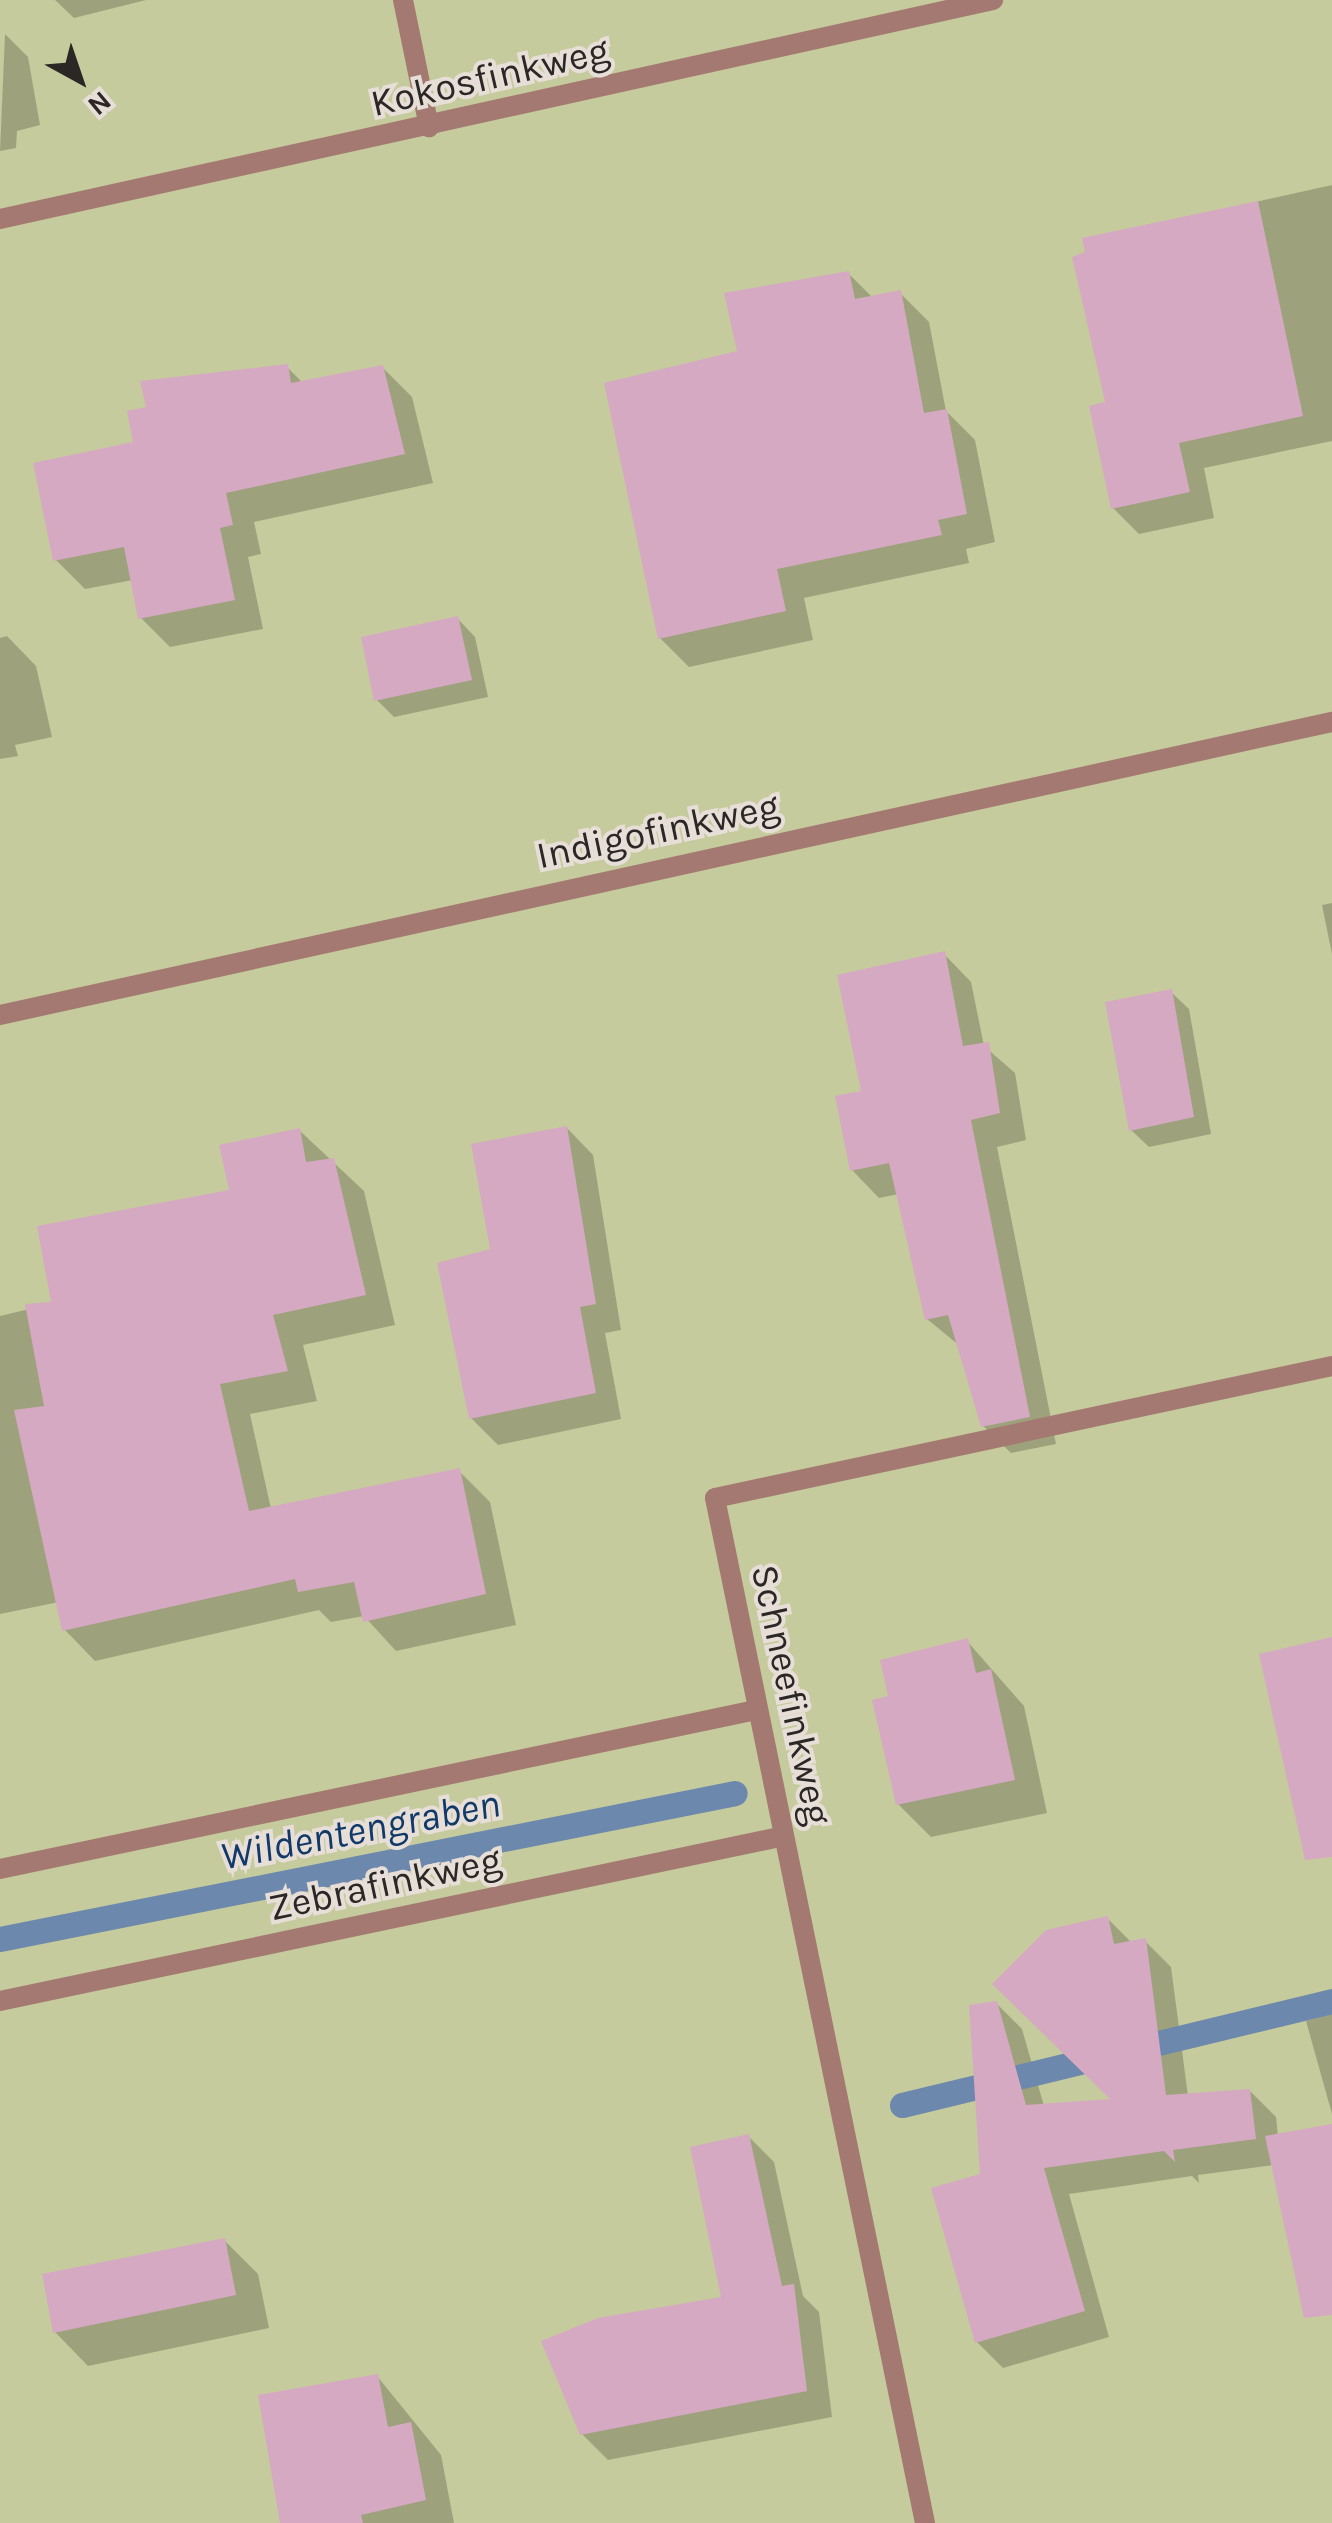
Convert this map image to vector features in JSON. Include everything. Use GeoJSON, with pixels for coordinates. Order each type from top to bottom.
{"type":"FeatureCollection","features":[{"type":"Feature","properties":{"kind":"lane"},"geometry":{"type":"LineString","coordinates":[[403,0],[430,127]]}},
{"type":"Feature","properties":{"kind":"lane","name":"Kokosfinkweg"},"geometry":{"type":"LineString","coordinates":[[0,219],[994,0]]}},
{"type":"Feature","properties":{"kind":"lane","name":"Indigofinkweg"},"geometry":{"type":"LineString","coordinates":[[0,1015],[1332,722]]}},
{"type":"Feature","properties":{"kind":"lane","name":"Schneefinkweg"},"geometry":{"type":"LineString","coordinates":[[925,2523],[756,1710],[716,1498],[1332,1366]]}},
{"type":"Feature","properties":{"kind":"lane"},"geometry":{"type":"LineString","coordinates":[[0,1868],[756,1710]]}},
{"type":"Feature","properties":{"kind":"lane","name":"Zebrafinkweg"},"geometry":{"type":"LineString","coordinates":[[0,2000],[784,1836]]}},
{"type":"Feature","properties":{"kind":"green space"},"geometry":{"type":"Polygon","coordinates":[[[0,0],[1332,0],[1332,2523],[0,2523],[0,0]]]}},
{"type":"Feature","properties":{"kind":"building"},"geometry":{"type":"Polygon","coordinates":[[[1258,201],[1303,416],[1179,443],[1190,492],[1111,509],[1089,406],[1105,402],[1072,257],[1085,252],[1082,238],[1258,201]]]}},
{"type":"Feature","properties":{"kind":"building"},"geometry":{"type":"Polygon","coordinates":[[[849,271],[855,299],[901,290],[924,413],[947,409],[967,514],[938,520],[942,535],[777,569],[786,611],[658,639],[604,383],[737,351],[724,293],[849,271]]]}},
{"type":"Feature","properties":{"kind":"building"},"geometry":{"type":"Polygon","coordinates":[[[288,364],[291,383],[383,365],[405,454],[226,493],[233,525],[220,528],[235,600],[138,619],[124,547],[53,561],[33,463],[133,442],[127,411],[146,407],[140,381],[288,364]]]}},
{"type":"Feature","properties":{"kind":"building"},"geometry":{"type":"Polygon","coordinates":[[[458,616],[472,680],[374,701],[361,637],[458,616]]]}},
{"type":"Feature","properties":{"kind":"building"},"geometry":{"type":"Polygon","coordinates":[[[945,951],[963,1046],[989,1042],[1000,1113],[971,1120],[1030,1417],[981,1427],[948,1315],[925,1320],[889,1163],[850,1171],[835,1096],[861,1091],[837,975],[945,951]]]}},
{"type":"Feature","properties":{"kind":"building"},"geometry":{"type":"Polygon","coordinates":[[[1172,989],[1194,1117],[1129,1131],[1105,1002],[1172,989]]]}},
{"type":"Feature","properties":{"kind":"building"},"geometry":{"type":"Polygon","coordinates":[[[567,1126],[596,1304],[580,1307],[596,1393],[469,1419],[437,1263],[490,1249],[471,1144],[567,1126]]]}},
{"type":"Feature","properties":{"kind":"building"},"geometry":{"type":"Polygon","coordinates":[[[300,1128],[306,1162],[334,1158],[366,1295],[273,1315],[288,1371],[220,1384],[249,1511],[460,1468],[486,1594],[363,1622],[354,1582],[298,1592],[295,1579],[62,1631],[14,1410],[44,1406],[25,1304],[51,1302],[37,1226],[229,1190],[219,1145],[300,1128]]]}},
{"type":"Feature","properties":{"kind":"building"},"geometry":{"type":"Polygon","coordinates":[[[1332,1637],[1332,1857],[1305,1860],[1259,1654],[1332,1637]]]}},
{"type":"Feature","properties":{"kind":"building"},"geometry":{"type":"Polygon","coordinates":[[[968,1638],[976,1673],[991,1669],[1015,1780],[896,1805],[872,1700],[888,1696],[880,1660],[968,1638]]]}},
{"type":"Feature","properties":{"kind":"building"},"geometry":{"type":"Polygon","coordinates":[[[1108,1916],[1114,1944],[1146,1938],[1166,2095],[1250,2089],[1256,2139],[1173,2150],[1175,2162],[1164,2151],[1044,2168],[1085,2311],[975,2343],[931,2188],[980,2174],[969,2005],[997,2001],[1026,2105],[1110,2099],[992,1984],[1046,1930],[1108,1916]]]}},
{"type":"Feature","properties":{"kind":"building"},"geometry":{"type":"Polygon","coordinates":[[[1332,2124],[1332,2315],[1304,2318],[1265,2136],[1332,2124]]]}},
{"type":"Feature","properties":{"kind":"building"},"geometry":{"type":"Polygon","coordinates":[[[749,2134],[782,2286],[794,2284],[807,2391],[580,2435],[541,2341],[598,2318],[721,2297],[690,2147],[749,2134]]]}},
{"type":"Feature","properties":{"kind":"building"},"geometry":{"type":"Polygon","coordinates":[[[225,2238],[236,2295],[53,2333],[42,2274],[225,2238]]]}},
{"type":"Feature","properties":{"kind":"building"},"geometry":{"type":"Polygon","coordinates":[[[378,2374],[388,2427],[411,2422],[426,2500],[361,2515],[363,2523],[280,2523],[258,2395],[378,2374]]]}},
{"type":"Feature","properties":{"kind":"waterway","name":"Wildentengraben"},"geometry":{"type":"LineString","coordinates":[[0,1939],[735,1793]]}},
{"type":"Feature","properties":{"kind":"waterway","name":"Wildentengraben"},"geometry":{"type":"LineString","coordinates":[[902,2105],[1332,2001]]}}]}
